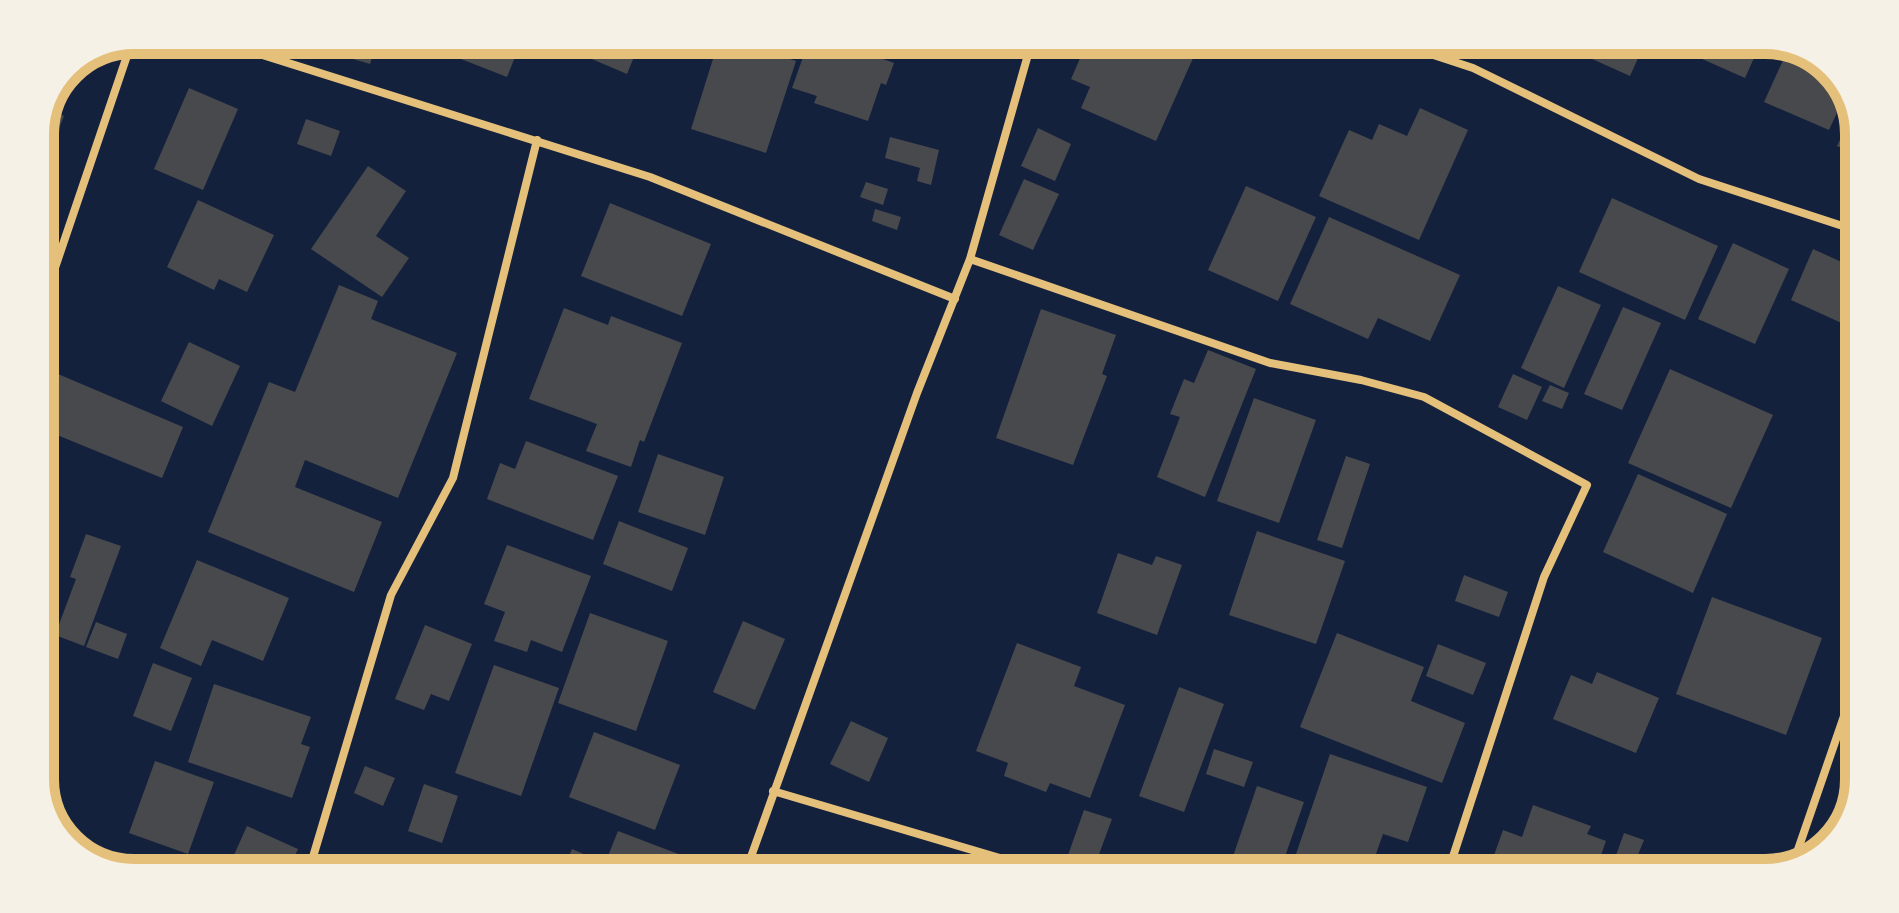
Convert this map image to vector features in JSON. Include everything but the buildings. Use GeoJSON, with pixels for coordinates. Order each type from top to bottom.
{"type":"FeatureCollection","features":[{"type":"Feature","properties":{"kind":"street"},"geometry":{"type":"LineString","coordinates":[[260,54],[650,177],[955,299]]}},
{"type":"Feature","properties":{"kind":"street"},"geometry":{"type":"LineString","coordinates":[[750,859],[917,393],[970,259],[1028,54]]}},
{"type":"Feature","properties":{"kind":"street"},"geometry":{"type":"LineString","coordinates":[[1430,54],[1473,68],[1699,179],[1845,227]]}},
{"type":"Feature","properties":{"kind":"street"},"geometry":{"type":"LineString","coordinates":[[54,271],[127,55]]}},
{"type":"Feature","properties":{"kind":"street"},"geometry":{"type":"LineString","coordinates":[[312,859],[391,595],[453,478],[537,140]]}},
{"type":"Feature","properties":{"kind":"street"},"geometry":{"type":"LineString","coordinates":[[970,259],[1270,363],[1361,380],[1424,397],[1587,485],[1544,577],[1452,859]]}},
{"type":"Feature","properties":{"kind":"street"},"geometry":{"type":"LineString","coordinates":[[1797,852],[1845,713]]}},
{"type":"Feature","properties":{"kind":"street"},"geometry":{"type":"LineString","coordinates":[[773,791],[1003,859]]}}]}
